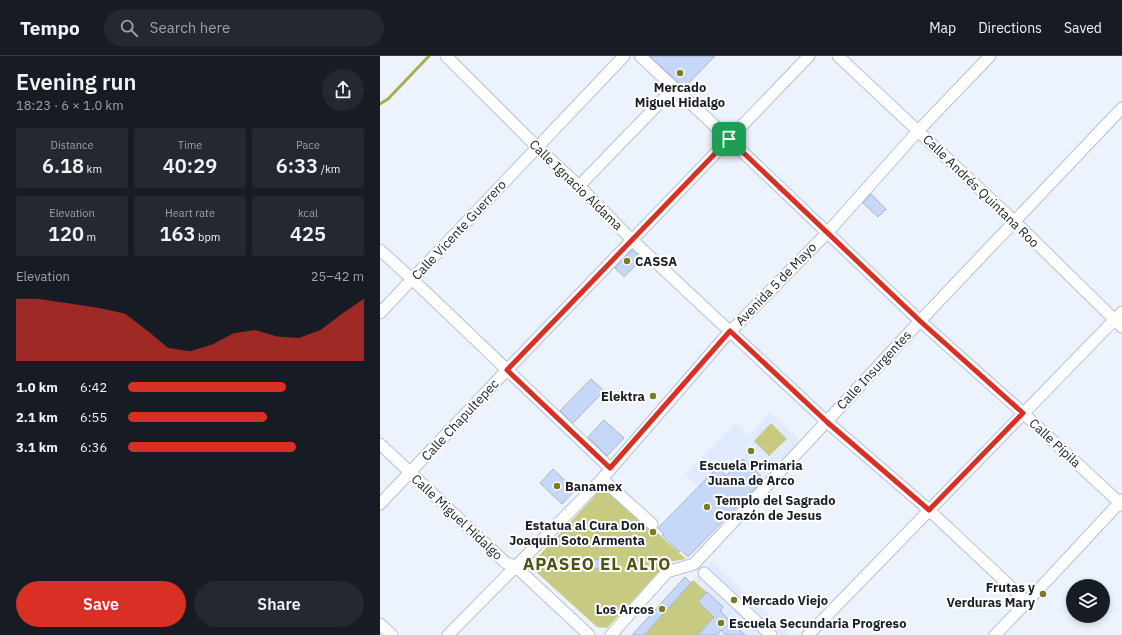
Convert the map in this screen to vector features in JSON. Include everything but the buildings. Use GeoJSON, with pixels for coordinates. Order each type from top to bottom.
{"type":"FeatureCollection","features":[{"type":"Feature","properties":{"kind":"street","name":"Calle Vicente Guerrero"},"geometry":{"type":"LineString","coordinates":[[380,313],[413,280],[624,56]]}},
{"type":"Feature","properties":{"kind":"street","name":"Calle Pípila"},"geometry":{"type":"LineString","coordinates":[[640,56],[920,321],[1121,503]]}},
{"type":"Feature","properties":{"kind":"street","name":"Calle Chapultepec"},"geometry":{"type":"LineString","coordinates":[[380,504],[809,56]]}},
{"type":"Feature","properties":{"kind":"street","name":"Calle Andrés Quintana Roo"},"geometry":{"type":"LineString","coordinates":[[838,56],[1119,320]]}},
{"type":"Feature","properties":{"kind":"street","name":"Avenida 5 de Mayo"},"geometry":{"type":"LineString","coordinates":[[448,635],[602,479],[730,331],[827,233],[918,131],[990,56]]}},
{"type":"Feature","properties":{"kind":"street","name":"Calle Ignacio Aldama"},"geometry":{"type":"LineString","coordinates":[[447,57],[632,240],[827,422],[929,510],[1027,602]]}},
{"type":"Feature","properties":{"kind":"street"},"geometry":{"type":"LineString","coordinates":[[579,186],[674,88]]}},
{"type":"Feature","properties":{"kind":"street","name":"Calle Insurgentes"},"geometry":{"type":"LineString","coordinates":[[699,568],[827,422],[920,321],[1122,108]]}},
{"type":"Feature","properties":{"kind":"street"},"geometry":{"type":"LineString","coordinates":[[380,250],[610,468]]}},
{"type":"Feature","properties":{"kind":"street"},"geometry":{"type":"LineString","coordinates":[[808,635],[1023,413],[1119,320]]}},
{"type":"Feature","properties":{"kind":"street","name":"Calle Miguel Hidalgo"},"geometry":{"type":"LineString","coordinates":[[380,444],[506,563],[515,566],[589,635]]}},
{"type":"Feature","properties":{"kind":"street"},"geometry":{"type":"LineString","coordinates":[[602,479],[652,524]]}},
{"type":"Feature","properties":{"kind":"street"},"geometry":{"type":"LineString","coordinates":[[995,635],[1121,503]]}},
{"type":"Feature","properties":{"kind":"street"},"geometry":{"type":"LineString","coordinates":[[611,635],[667,572],[699,568],[771,635]]}},
{"type":"Feature","properties":{"kind":"street"},"geometry":{"type":"LineString","coordinates":[[380,624],[392,635]]}},
{"type":"Feature","properties":{"kind":"shaded area","name":"Escuela Primaria Juana de Arco"},"geometry":{"type":"Polygon","coordinates":[[[770,412],[801,442],[764,480],[743,459],[726,476],[718,467],[698,487],[685,474],[736,423],[749,435],[770,412]]]}},
{"type":"Feature","properties":{"kind":"shaded area","name":"Mercado Viejo"},"geometry":{"type":"Polygon","coordinates":[[[711,561],[791,635],[698,635],[723,607],[693,580],[711,561]]]}},
{"type":"Feature","properties":{"kind":"green space"},"geometry":{"type":"Polygon","coordinates":[[[771,423],[787,439],[769,456],[754,441],[771,423]]]}},
{"type":"Feature","properties":{"kind":"green space"},"geometry":{"type":"Polygon","coordinates":[[[605,485],[686,559],[668,562],[607,628],[597,627],[535,571],[534,561],[605,485]]]}},
{"type":"Feature","properties":{"kind":"green space"},"geometry":{"type":"Polygon","coordinates":[[[693,580],[723,607],[698,635],[644,635],[693,580]]]}},
{"type":"Feature","properties":{"kind":"waterway"},"geometry":{"type":"LineString","coordinates":[[380,104],[388,99],[429,56]]}},
{"type":"Feature","properties":{"kind":"place","name":"Mercado Miguel Hidalgo"},"geometry":{"type":"Point","coordinates":[680,73]}},
{"type":"Feature","properties":{"kind":"place","name":"CASSA"},"geometry":{"type":"Point","coordinates":[627,261]}},
{"type":"Feature","properties":{"kind":"place","name":"Elektra"},"geometry":{"type":"Point","coordinates":[653,396]}},
{"type":"Feature","properties":{"kind":"place","name":"Escuela Primaria Juana de Arco"},"geometry":{"type":"Point","coordinates":[751,451]}},
{"type":"Feature","properties":{"kind":"place","name":"Banamex"},"geometry":{"type":"Point","coordinates":[557,486]}},
{"type":"Feature","properties":{"kind":"place","name":"Templo del Sagrado Corazón de Jesus"},"geometry":{"type":"Point","coordinates":[707,507]}},
{"type":"Feature","properties":{"kind":"place","name":"Estatua al Cura Don Joaquin Soto Armenta"},"geometry":{"type":"Point","coordinates":[653,532]}},
{"type":"Feature","properties":{"kind":"place","name":"Frutas y Verduras Mary"},"geometry":{"type":"Point","coordinates":[1043,594]}},
{"type":"Feature","properties":{"kind":"place","name":"Mercado Viejo"},"geometry":{"type":"Point","coordinates":[734,600]}},
{"type":"Feature","properties":{"kind":"place","name":"Los Arcos"},"geometry":{"type":"Point","coordinates":[662,609]}},
{"type":"Feature","properties":{"kind":"place","name":"Escuela Secundaria Progreso"},"geometry":{"type":"Point","coordinates":[721,623]}},
{"type":"Feature","properties":{"kind":"district","name":"APASEO EL ALTO"},"geometry":{"type":"Point","coordinates":[597,564]}},
{"type":"Feature","properties":{"kind":"route"},"geometry":{"type":"LineString","coordinates":[[729,139],[920,321],[1023,413],[929,510],[827,422],[730,331],[610,468],[507,370],[729,139]]}}]}
